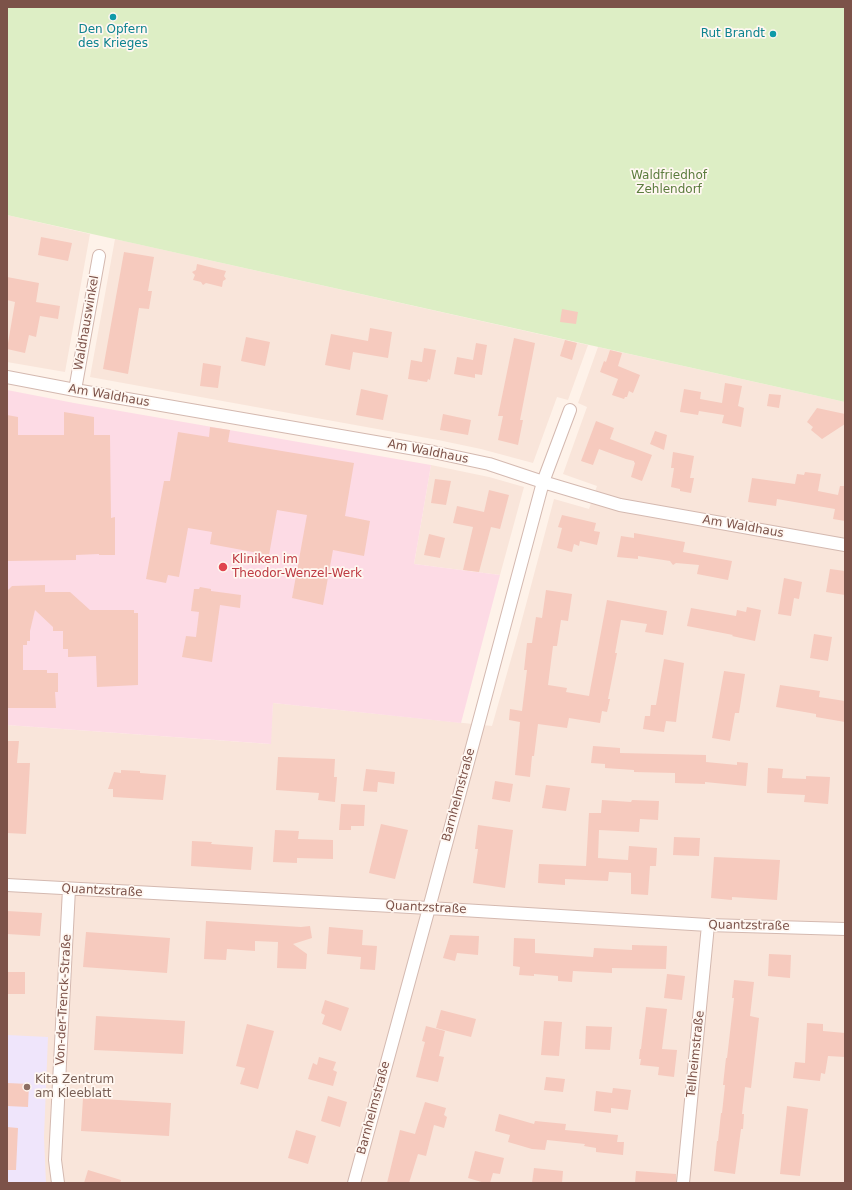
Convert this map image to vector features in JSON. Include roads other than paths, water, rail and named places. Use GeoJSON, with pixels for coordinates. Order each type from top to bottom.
{"type":"FeatureCollection","features":[{"type":"Feature","properties":{"kind":"street","name":"Waldhauswinkel"},"geometry":{"type":"LineString","coordinates":[[75,390],[99,256]]}},
{"type":"Feature","properties":{"kind":"street","name":"Am Waldhaus"},"geometry":{"type":"LineString","coordinates":[[7,377],[434,452],[489,464],[542,482],[620,505],[845,545]]}},
{"type":"Feature","properties":{"kind":"street","name":"Barnhelmstraße"},"geometry":{"type":"LineString","coordinates":[[354,1183],[429,908],[542,482],[570,410]]}},
{"type":"Feature","properties":{"kind":"street","name":"Quantzstraße"},"geometry":{"type":"LineString","coordinates":[[7,885],[429,908],[708,926],[845,929]]}},
{"type":"Feature","properties":{"kind":"street","name":"Von-der-Trenck-Straße"},"geometry":{"type":"LineString","coordinates":[[58,1183],[56,1160],[70,889]]}},
{"type":"Feature","properties":{"kind":"street","name":"Tellheimstraße"},"geometry":{"type":"LineString","coordinates":[[683,1183],[708,926]]}},
{"type":"Feature","properties":{"kind":"place","name":"Den Opfern des Krieges"},"geometry":{"type":"Point","coordinates":[113,17]}},
{"type":"Feature","properties":{"kind":"place","name":"Rut Brandt"},"geometry":{"type":"Point","coordinates":[773,34]}},
{"type":"Feature","properties":{"kind":"place","name":"Kliniken im Theodor-Wenzel-Werk"},"geometry":{"type":"Point","coordinates":[223,567]}},
{"type":"Feature","properties":{"kind":"place","name":"Kita Zentrum am Kleeblatt"},"geometry":{"type":"Point","coordinates":[27,1087]}},
{"type":"Feature","properties":{"kind":"park label","name":"Waldfriedhof Zehlendorf"},"geometry":{"type":"Point","coordinates":[669,183]}}]}
